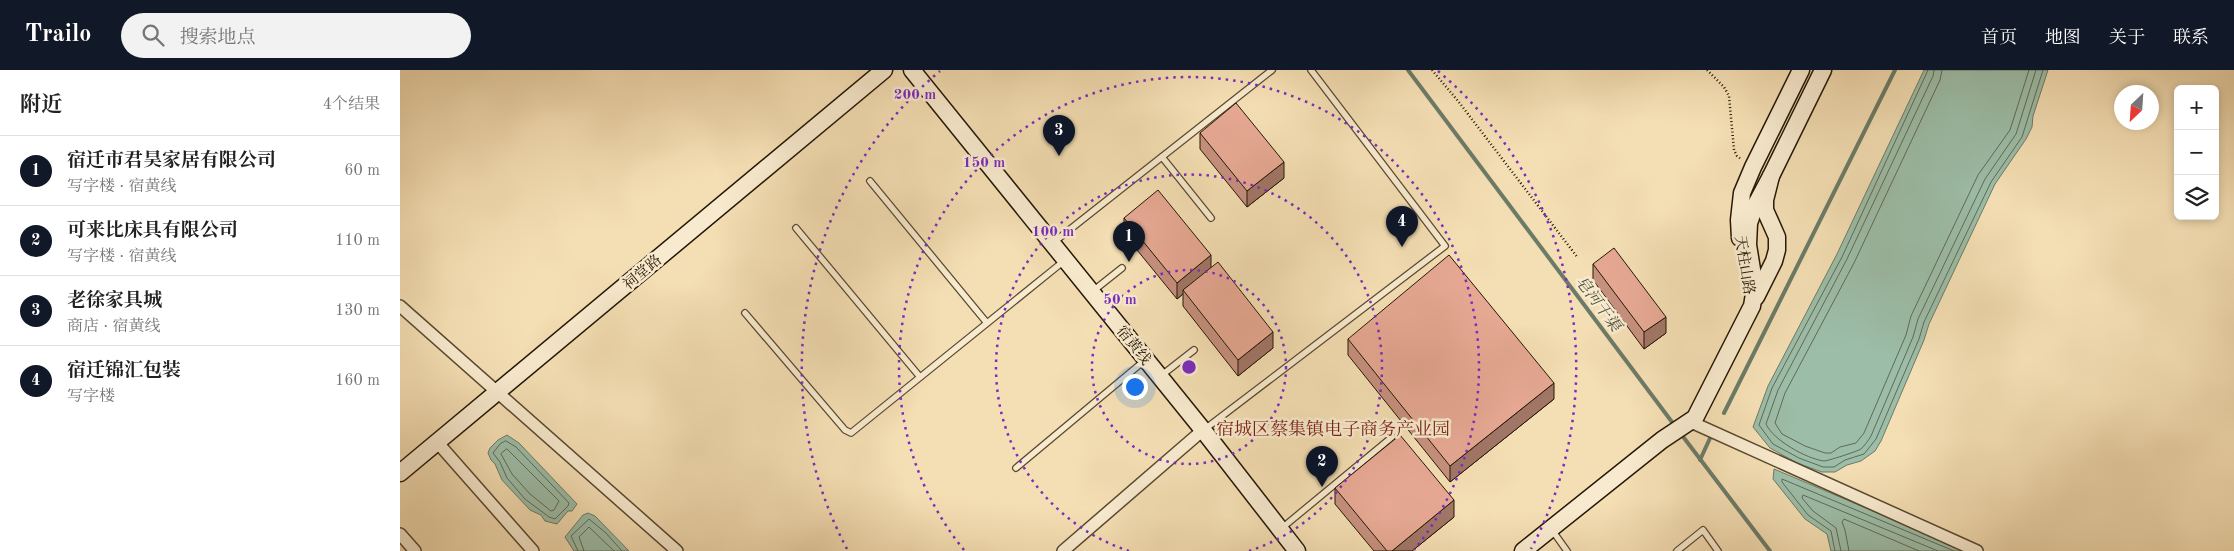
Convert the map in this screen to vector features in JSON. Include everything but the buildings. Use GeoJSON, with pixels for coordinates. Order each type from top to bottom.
{"type":"FeatureCollection","features":[{"type":"Feature","properties":{"kind":"street","name":"祠堂路"},"geometry":{"type":"LineString","coordinates":[[400,473],[884,70]]}},
{"type":"Feature","properties":{"kind":"street","name":"宿黄线"},"geometry":{"type":"LineString","coordinates":[[912,70],[1203,430],[1297,551]]}},
{"type":"Feature","properties":{"kind":"street","name":"天柱山路"},"geometry":{"type":"LineString","coordinates":[[1752,306],[1740,249],[1739,220],[1742,194],[1753,167],[1801,70]]}},
{"type":"Feature","properties":{"kind":"street","name":"天柱山路"},"geometry":{"type":"LineString","coordinates":[[1752,306],[1778,250],[1776,237],[1766,210],[1765,200],[1771,176],[1823,70]]}},
{"type":"Feature","properties":{"kind":"street"},"geometry":{"type":"LineString","coordinates":[[1523,551],[1662,440],[1689,423],[1698,414],[1752,306],[1755,288],[1748,245],[1749,224],[1755,206],[1771,176]]}},
{"type":"Feature","properties":{"kind":"street"},"geometry":{"type":"LineString","coordinates":[[400,306],[677,551]]}},
{"type":"Feature","properties":{"kind":"street"},"geometry":{"type":"LineString","coordinates":[[1689,423],[1977,551]]}},
{"type":"Feature","properties":{"kind":"street"},"geometry":{"type":"LineString","coordinates":[[1063,551],[1203,430]]}},
{"type":"Feature","properties":{"kind":"street"},"geometry":{"type":"LineString","coordinates":[[437,442],[533,551]]}},
{"type":"Feature","properties":{"kind":"street"},"geometry":{"type":"LineString","coordinates":[[400,534],[414,551]]}},
{"type":"Feature","properties":{"kind":"lane"},"geometry":{"type":"LineString","coordinates":[[1052,244],[1272,70]]}},
{"type":"Feature","properties":{"kind":"lane"},"geometry":{"type":"LineString","coordinates":[[1203,430],[1445,246],[1310,70]]}},
{"type":"Feature","properties":{"kind":"lane"},"geometry":{"type":"LineString","coordinates":[[1162,158],[1211,218]]}},
{"type":"Feature","properties":{"kind":"lane"},"geometry":{"type":"LineString","coordinates":[[870,181],[987,323]]}},
{"type":"Feature","properties":{"kind":"lane"},"geometry":{"type":"LineString","coordinates":[[796,228],[920,377]]}},
{"type":"Feature","properties":{"kind":"lane"},"geometry":{"type":"LineString","coordinates":[[745,313],[845,430],[851,433],[1065,260]]}},
{"type":"Feature","properties":{"kind":"lane"},"geometry":{"type":"LineString","coordinates":[[1092,293],[1122,268]]}},
{"type":"Feature","properties":{"kind":"lane"},"geometry":{"type":"LineString","coordinates":[[1160,377],[1194,350]]}},
{"type":"Feature","properties":{"kind":"lane"},"geometry":{"type":"LineString","coordinates":[[1016,468],[1146,360]]}},
{"type":"Feature","properties":{"kind":"lane"},"geometry":{"type":"LineString","coordinates":[[1280,529],[1392,437]]}},
{"type":"Feature","properties":{"kind":"lane"},"geometry":{"type":"LineString","coordinates":[[1551,529],[1567,551]]}},
{"type":"Feature","properties":{"kind":"lane"},"geometry":{"type":"LineString","coordinates":[[1677,551],[1703,530],[1718,551]]}},
{"type":"Feature","properties":{"kind":"path"},"geometry":{"type":"LineString","coordinates":[[1432,70],[1458,101],[1578,258]]}},
{"type":"Feature","properties":{"kind":"path"},"geometry":{"type":"LineString","coordinates":[[1707,70],[1724,87],[1729,96],[1734,150],[1737,156],[1753,167]]}},
{"type":"Feature","properties":{"kind":"water"},"geometry":{"type":"Polygon","coordinates":[[[1924,70],[2048,70],[2033,116],[2032,127],[2026,139],[1995,184],[1929,324],[1881,441],[1875,451],[1861,461],[1847,465],[1835,472],[1822,472],[1797,463],[1770,448],[1753,427],[1768,386],[1837,254],[1924,70]]]}},
{"type":"Feature","properties":{"kind":"water"},"geometry":{"type":"Polygon","coordinates":[[[507,435],[519,443],[577,504],[557,524],[545,521],[541,515],[530,510],[502,480],[488,453],[498,440],[507,435]]]}},
{"type":"Feature","properties":{"kind":"water"},"geometry":{"type":"Polygon","coordinates":[[[1774,469],[1967,551],[1831,551],[1827,534],[1805,519],[1773,479],[1774,469]]]}},
{"type":"Feature","properties":{"kind":"water"},"geometry":{"type":"Polygon","coordinates":[[[588,513],[595,516],[629,551],[574,551],[565,537],[583,515],[588,513]]]}},
{"type":"Feature","properties":{"kind":"waterway","name":"皂河干渠"},"geometry":{"type":"LineString","coordinates":[[1408,70],[1675,426]]}},
{"type":"Feature","properties":{"kind":"waterway"},"geometry":{"type":"LineString","coordinates":[[1724,413],[1895,70]]}},
{"type":"Feature","properties":{"kind":"waterway","name":"皂河干渠"},"geometry":{"type":"LineString","coordinates":[[1681,434],[1770,551]]}},
{"type":"Feature","properties":{"kind":"waterway"},"geometry":{"type":"LineString","coordinates":[[1700,460],[1711,436]]}},
{"type":"Feature","properties":{"kind":"place","name":"老徐家具城"},"geometry":{"type":"Point","coordinates":[1059,156]}},
{"type":"Feature","properties":{"kind":"place","name":"宿迁锦汇包装"},"geometry":{"type":"Point","coordinates":[1402,247]}},
{"type":"Feature","properties":{"kind":"place","name":"宿迁市君昊家居有限公司"},"geometry":{"type":"Point","coordinates":[1129,262]}},
{"type":"Feature","properties":{"kind":"place","name":"可来比床具有限公司"},"geometry":{"type":"Point","coordinates":[1322,487]}},
{"type":"Feature","properties":{"kind":"district","name":"宿城区蔡集镇电子商务产业园"},"geometry":{"type":"Point","coordinates":[1333,429]}}]}
